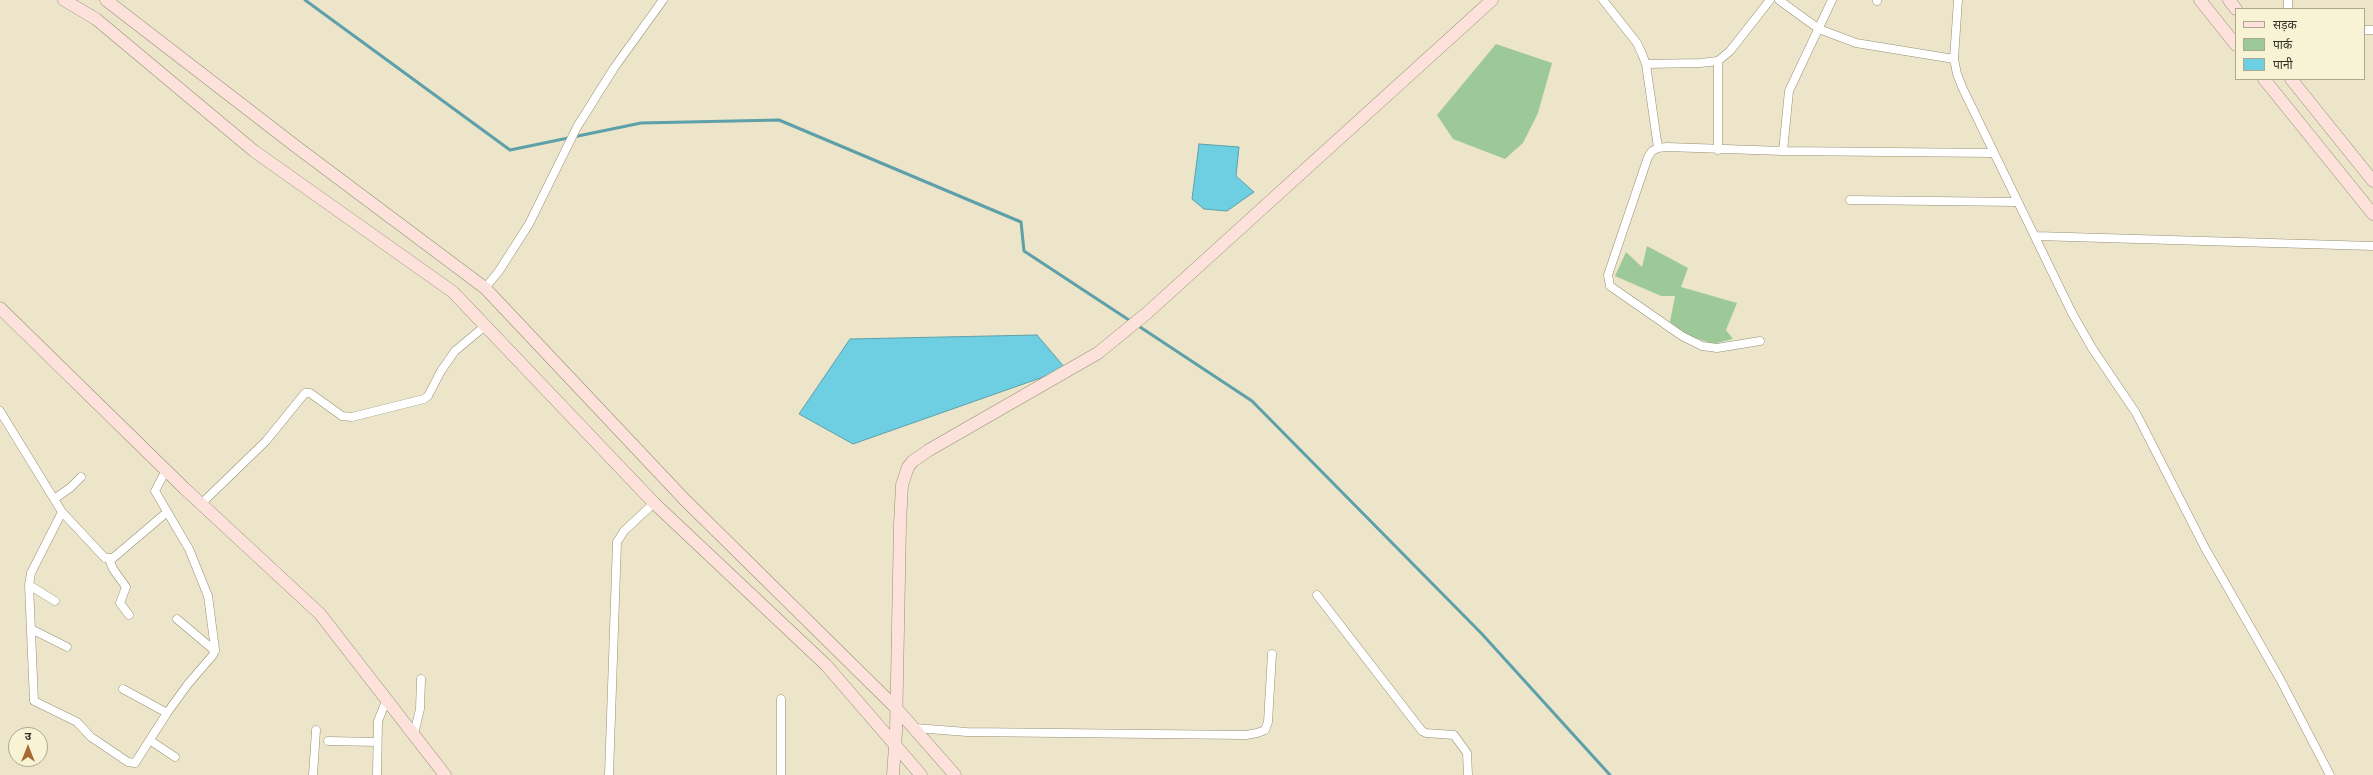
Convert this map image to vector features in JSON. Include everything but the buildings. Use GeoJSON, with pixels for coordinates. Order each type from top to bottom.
{"type":"FeatureCollection","features":[{"type":"Feature","properties":{"kind":"street"},"geometry":{"type":"LineString","coordinates":[[64,0],[96,20],[254,151],[440,282],[485,326],[654,503],[826,665],[921,775]]}},
{"type":"Feature","properties":{"kind":"street"},"geometry":{"type":"LineString","coordinates":[[106,0],[298,148],[485,288],[684,499],[896,708],[955,775]]}},
{"type":"Feature","properties":{"kind":"street"},"geometry":{"type":"LineString","coordinates":[[485,288],[499,271],[529,224],[577,127],[614,68],[663,0]]}},
{"type":"Feature","properties":{"kind":"street"},"geometry":{"type":"LineString","coordinates":[[894,775],[900,524],[902,485],[908,467],[913,461],[929,450],[1087,361],[1132,326],[1492,0]]}},
{"type":"Feature","properties":{"kind":"street"},"geometry":{"type":"LineString","coordinates":[[1603,0],[1637,43],[1646,64],[1658,148]]}},
{"type":"Feature","properties":{"kind":"street"},"geometry":{"type":"LineString","coordinates":[[1646,64],[1700,63],[1718,61],[1730,50],[1770,0]]}},
{"type":"Feature","properties":{"kind":"street"},"geometry":{"type":"LineString","coordinates":[[1778,0],[1819,29],[1856,42],[1954,59]]}},
{"type":"Feature","properties":{"kind":"street"},"geometry":{"type":"LineString","coordinates":[[1783,151],[1789,91],[1832,0]]}},
{"type":"Feature","properties":{"kind":"street"},"geometry":{"type":"LineString","coordinates":[[1958,0],[1954,59],[1957,74],[1963,89],[2082,330],[2136,413],[2205,548],[2284,685],[2330,775]]}},
{"type":"Feature","properties":{"kind":"street"},"geometry":{"type":"LineString","coordinates":[[2200,0],[2235,44]]}},
{"type":"Feature","properties":{"kind":"street"},"geometry":{"type":"LineString","coordinates":[[1718,61],[1718,150]]}},
{"type":"Feature","properties":{"kind":"street"},"geometry":{"type":"LineString","coordinates":[[2265,80],[2373,214]]}},
{"type":"Feature","properties":{"kind":"street"},"geometry":{"type":"LineString","coordinates":[[2292,80],[2373,181]]}},
{"type":"Feature","properties":{"kind":"street"},"geometry":{"type":"LineString","coordinates":[[1760,341],[1724,347],[1702,346],[1682,336],[1610,286],[1608,275],[1648,157],[1658,148],[1994,153]]}},
{"type":"Feature","properties":{"kind":"street"},"geometry":{"type":"LineString","coordinates":[[1850,200],[2018,202]]}},
{"type":"Feature","properties":{"kind":"street"},"geometry":{"type":"LineString","coordinates":[[2036,236],[2373,246]]}},
{"type":"Feature","properties":{"kind":"street"},"geometry":{"type":"LineString","coordinates":[[0,308],[166,470],[320,614],[445,775]]}},
{"type":"Feature","properties":{"kind":"street"},"geometry":{"type":"LineString","coordinates":[[202,503],[266,441],[305,393],[310,393],[342,416],[352,416],[424,399],[428,396],[441,371],[456,351],[485,326]]}},
{"type":"Feature","properties":{"kind":"street"},"geometry":{"type":"LineString","coordinates":[[0,411],[62,512],[105,558],[109,560],[113,569],[126,587],[120,603],[129,615]]}},
{"type":"Feature","properties":{"kind":"street"},"geometry":{"type":"LineString","coordinates":[[62,512],[34,564],[29,584],[34,698],[36,703],[77,722],[91,737],[131,763],[138,762],[167,713],[215,651],[208,596],[189,549],[166,513],[155,491],[166,470]]}},
{"type":"Feature","properties":{"kind":"street"},"geometry":{"type":"LineString","coordinates":[[54,499],[70,488],[81,477]]}},
{"type":"Feature","properties":{"kind":"street"},"geometry":{"type":"LineString","coordinates":[[609,775],[617,542],[624,531],[654,503]]}},
{"type":"Feature","properties":{"kind":"street"},"geometry":{"type":"LineString","coordinates":[[109,560],[166,513]]}},
{"type":"Feature","properties":{"kind":"street"},"geometry":{"type":"LineString","coordinates":[[29,584],[55,601]]}},
{"type":"Feature","properties":{"kind":"street"},"geometry":{"type":"LineString","coordinates":[[1317,595],[1422,731],[1432,734],[1451,734],[1461,744],[1467,753],[1468,775]]}},
{"type":"Feature","properties":{"kind":"street"},"geometry":{"type":"LineString","coordinates":[[177,619],[215,651]]}},
{"type":"Feature","properties":{"kind":"street"},"geometry":{"type":"LineString","coordinates":[[31,629],[68,647]]}},
{"type":"Feature","properties":{"kind":"street"},"geometry":{"type":"LineString","coordinates":[[914,728],[967,732],[1246,735],[1257,733],[1265,730],[1268,722],[1272,654]]}},
{"type":"Feature","properties":{"kind":"street"},"geometry":{"type":"LineString","coordinates":[[414,734],[420,709],[421,679]]}},
{"type":"Feature","properties":{"kind":"street"},"geometry":{"type":"LineString","coordinates":[[124,688],[167,713]]}},
{"type":"Feature","properties":{"kind":"street"},"geometry":{"type":"LineString","coordinates":[[377,775],[378,722],[387,699]]}},
{"type":"Feature","properties":{"kind":"street"},"geometry":{"type":"LineString","coordinates":[[781,699],[781,775]]}},
{"type":"Feature","properties":{"kind":"street"},"geometry":{"type":"LineString","coordinates":[[313,775],[316,730]]}},
{"type":"Feature","properties":{"kind":"street"},"geometry":{"type":"LineString","coordinates":[[151,741],[175,757]]}},
{"type":"Feature","properties":{"kind":"street"},"geometry":{"type":"LineString","coordinates":[[328,742],[377,742]]}},
{"type":"Feature","properties":{"kind":"green space"},"geometry":{"type":"Polygon","coordinates":[[[1496,44],[1552,63],[1538,113],[1523,143],[1505,159],[1453,139],[1437,115],[1496,44]]]}},
{"type":"Feature","properties":{"kind":"green space"},"geometry":{"type":"Polygon","coordinates":[[[1647,246],[1688,268],[1681,287],[1737,303],[1726,330],[1733,339],[1713,344],[1687,335],[1670,322],[1675,296],[1661,296],[1615,276],[1626,252],[1642,267],[1647,246]]]}},
{"type":"Feature","properties":{"kind":"water"},"geometry":{"type":"Polygon","coordinates":[[[1199,144],[1239,147],[1236,176],[1254,192],[1227,211],[1204,209],[1192,199],[1199,144]]]}},
{"type":"Feature","properties":{"kind":"water"},"geometry":{"type":"Polygon","coordinates":[[[1037,335],[1066,369],[853,444],[799,414],[850,339],[1037,335]]]}},
{"type":"Feature","properties":{"kind":"waterway"},"geometry":{"type":"LineString","coordinates":[[305,0],[510,150],[641,123],[779,120],[1021,222],[1024,251],[1132,322]]}},
{"type":"Feature","properties":{"kind":"waterway"},"geometry":{"type":"LineString","coordinates":[[1137,325],[1252,401],[1482,634],[1610,775]]}}]}
